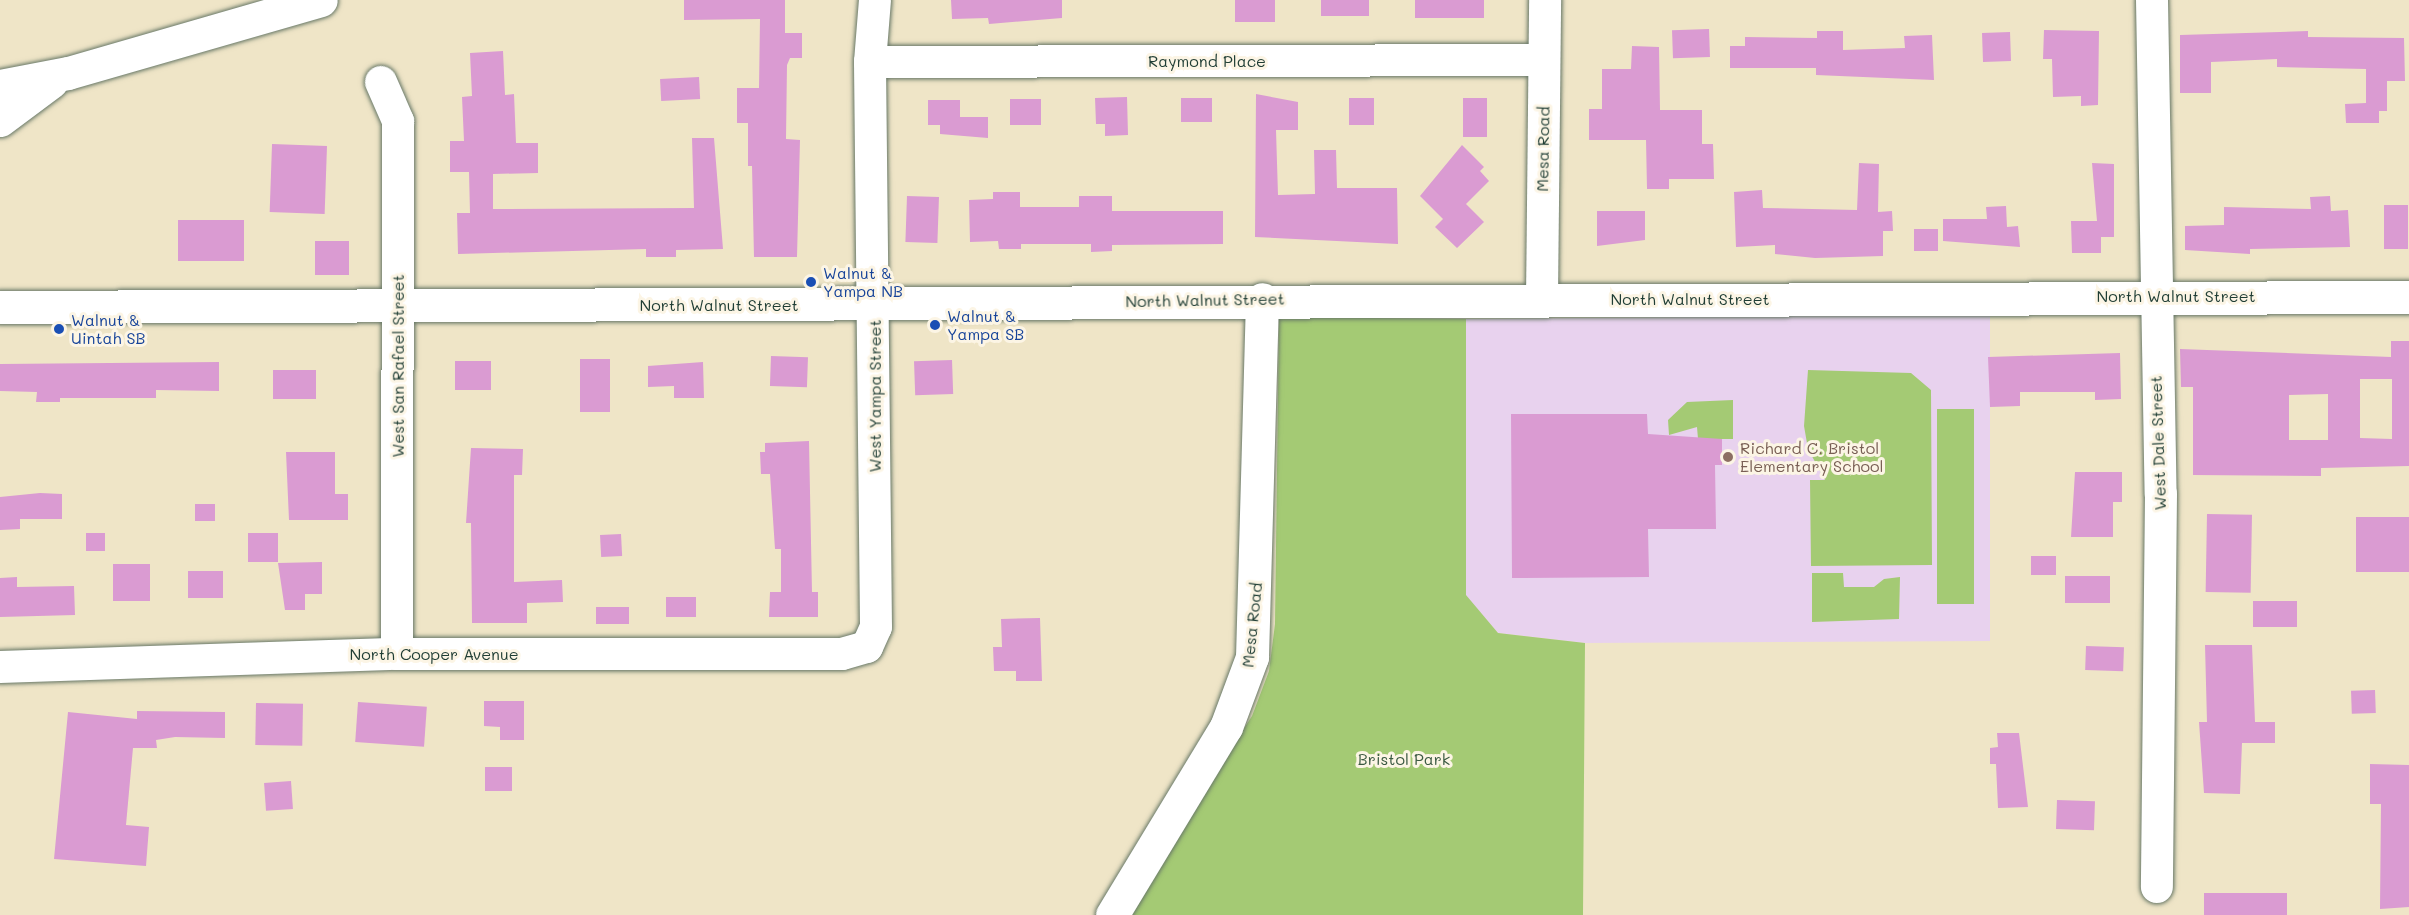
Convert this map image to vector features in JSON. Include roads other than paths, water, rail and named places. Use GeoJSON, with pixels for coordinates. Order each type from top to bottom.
{"type":"FeatureCollection","features":[{"type":"Feature","properties":{"kind":"main road"},"geometry":{"type":"LineString","coordinates":[[0,86],[68,73],[321,0]]}},
{"type":"Feature","properties":{"kind":"main road"},"geometry":{"type":"LineString","coordinates":[[0,120],[27,96],[68,73]]}},
{"type":"Feature","properties":{"kind":"main road","name":"North Walnut Street"},"geometry":{"type":"LineString","coordinates":[[0,307],[398,307],[1262,299],[2154,295],[2409,297]]}},
{"type":"Feature","properties":{"kind":"main road","name":"Mesa Road"},"geometry":{"type":"LineString","coordinates":[[1112,915],[1226,727],[1252,657],[1262,299]]}},
{"type":"Feature","properties":{"kind":"street","name":"West Yampa Street"},"geometry":{"type":"LineString","coordinates":[[867,647],[876,627],[870,62],[875,0]]}},
{"type":"Feature","properties":{"kind":"street","name":"Mesa Road"},"geometry":{"type":"LineString","coordinates":[[1542,299],[1545,0]]}},
{"type":"Feature","properties":{"kind":"street","name":"West Dale Street"},"geometry":{"type":"LineString","coordinates":[[2152,0],[2154,295],[2161,494],[2157,887]]}},
{"type":"Feature","properties":{"kind":"street","name":"Raymond Place"},"geometry":{"type":"LineString","coordinates":[[870,62],[1544,60]]}},
{"type":"Feature","properties":{"kind":"street","name":"West San Rafael Street"},"geometry":{"type":"LineString","coordinates":[[381,82],[398,121],[397,654]]}},
{"type":"Feature","properties":{"kind":"street","name":"North Cooper Avenue"},"geometry":{"type":"LineString","coordinates":[[0,667],[397,654],[842,654],[867,647]]}},
{"type":"Feature","properties":{"kind":"place","name":"Walnut & Yampa NB"},"geometry":{"type":"Point","coordinates":[811,282]}},
{"type":"Feature","properties":{"kind":"place","name":"Walnut & Yampa SB"},"geometry":{"type":"Point","coordinates":[935,325]}},
{"type":"Feature","properties":{"kind":"place","name":"Walnut & Uintah SB"},"geometry":{"type":"Point","coordinates":[59,329]}},
{"type":"Feature","properties":{"kind":"place","name":"Richard C. Bristol Elementary School"},"geometry":{"type":"Point","coordinates":[1728,457]}},
{"type":"Feature","properties":{"kind":"park label","name":"Bristol Park"},"geometry":{"type":"Point","coordinates":[1404,759]}}]}
